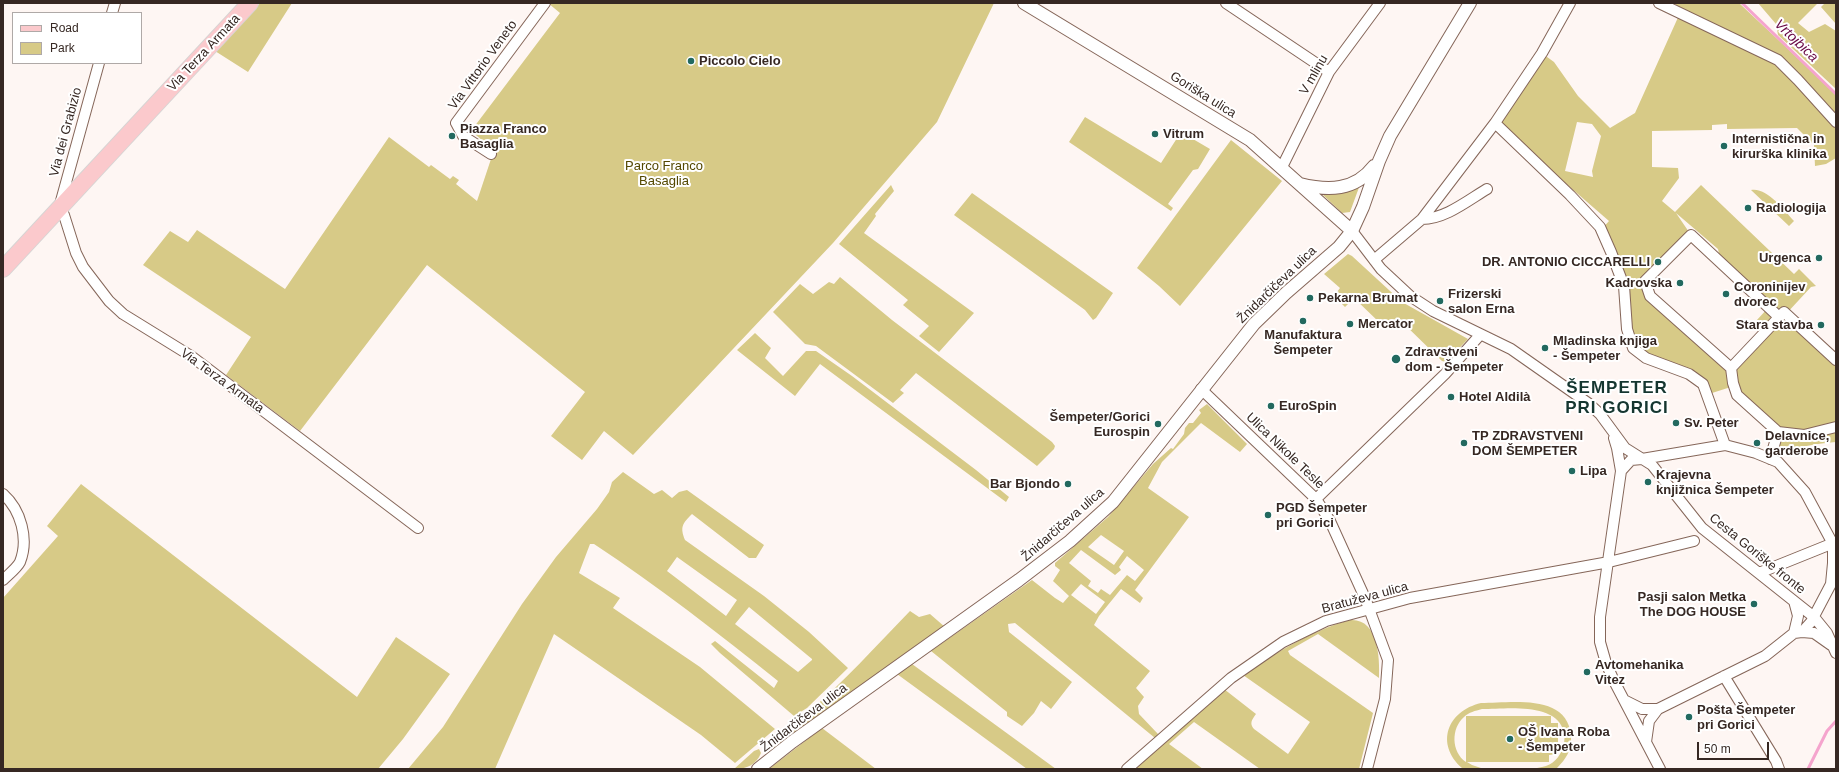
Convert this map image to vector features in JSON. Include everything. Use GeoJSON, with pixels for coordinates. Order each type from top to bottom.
{"type":"FeatureCollection","features":[{"type":"Feature","properties":{"kind":"main road","name":"Via Terza Armata"},"geometry":{"type":"LineString","coordinates":[[3,269],[250,3]]}},
{"type":"Feature","properties":{"kind":"street","name":"Via Vittorio Veneto"},"geometry":{"type":"LineString","coordinates":[[491,154],[463,136],[456,123],[544,3]]}},
{"type":"Feature","properties":{"kind":"street","name":"Goriška ulica"},"geometry":{"type":"LineString","coordinates":[[1024,3],[1250,140],[1352,231]]}},
{"type":"Feature","properties":{"kind":"street"},"geometry":{"type":"LineString","coordinates":[[1226,3],[1329,72]]}},
{"type":"Feature","properties":{"kind":"street","name":"V mlinu"},"geometry":{"type":"LineString","coordinates":[[1282,167],[1329,72],[1380,3]]}},
{"type":"Feature","properties":{"kind":"street"},"geometry":{"type":"LineString","coordinates":[[1299,184],[1318,188],[1340,188],[1367,176],[1379,161],[1400,119],[1470,3]]}},
{"type":"Feature","properties":{"kind":"street"},"geometry":{"type":"LineString","coordinates":[[1374,260],[1422,219],[1495,123],[1542,53],[1570,3]]}},
{"type":"Feature","properties":{"kind":"street"},"geometry":{"type":"LineString","coordinates":[[1658,3],[1778,60],[1836,122]]}},
{"type":"Feature","properties":{"kind":"street","name":"Via dei Grabizio"},"geometry":{"type":"LineString","coordinates":[[59,208],[99,64]]}},
{"type":"Feature","properties":{"kind":"street"},"geometry":{"type":"LineString","coordinates":[[1495,123],[1570,195],[1600,227],[1624,286],[1627,329],[1633,348],[1646,358],[1689,374],[1703,384],[1725,445]]}},
{"type":"Feature","properties":{"kind":"street","name":"Žnidarčičeva ulica"},"geometry":{"type":"LineString","coordinates":[[758,769],[792,742],[1020,580],[1070,541],[1112,502],[1254,324],[1286,293],[1339,247],[1352,231],[1363,207],[1379,161]]}},
{"type":"Feature","properties":{"kind":"street"},"geometry":{"type":"LineString","coordinates":[[1422,219],[1431,219],[1446,213],[1487,190]]}},
{"type":"Feature","properties":{"kind":"street","name":"Via Terza Armata"},"geometry":{"type":"LineString","coordinates":[[59,208],[64,215],[69,237],[83,267],[104,296],[123,314],[191,356],[418,528]]}},
{"type":"Feature","properties":{"kind":"street"},"geometry":{"type":"LineString","coordinates":[[1352,231],[1392,281],[1410,296],[1433,311],[1519,354],[1578,395],[1600,414],[1611,431],[1617,448],[1621,471],[1600,617],[1600,642],[1606,663],[1660,769]]}},
{"type":"Feature","properties":{"kind":"street"},"geometry":{"type":"LineString","coordinates":[[1778,317],[1690,235],[1645,281],[1650,296],[1731,368],[1733,383],[1737,395],[1778,432],[1804,435],[1836,427]]}},
{"type":"Feature","properties":{"kind":"street"},"geometry":{"type":"LineString","coordinates":[[1731,368],[1784,312],[1836,360]]}},
{"type":"Feature","properties":{"kind":"street"},"geometry":{"type":"LineString","coordinates":[[1316,499],[1445,374],[1480,335]]}},
{"type":"Feature","properties":{"kind":"street","name":"Ulica Nikole Tesle"},"geometry":{"type":"LineString","coordinates":[[1201,389],[1316,499],[1330,521],[1370,609],[1388,660],[1385,699],[1368,769]]}},
{"type":"Feature","properties":{"kind":"street","name":"Cesta Goriške fronte"},"geometry":{"type":"LineString","coordinates":[[1611,431],[1625,448],[1652,465],[1702,528],[1814,617],[1827,634],[1834,649]]}},
{"type":"Feature","properties":{"kind":"street"},"geometry":{"type":"LineString","coordinates":[[1767,458],[1778,432]]}},
{"type":"Feature","properties":{"kind":"street"},"geometry":{"type":"LineString","coordinates":[[1621,471],[1631,460],[1725,445],[1767,458],[1778,462],[1805,492],[1835,543],[1831,584],[1814,617],[1798,632],[1765,656],[1658,709],[1642,709],[1624,700]]}},
{"type":"Feature","properties":{"kind":"street"},"geometry":{"type":"LineString","coordinates":[[3,494],[12,501],[18,513],[24,545],[19,563],[3,580]]}},
{"type":"Feature","properties":{"kind":"street","name":"Bratuževa ulica"},"geometry":{"type":"LineString","coordinates":[[1127,769],[1231,678],[1283,642],[1326,621],[1410,598],[1609,562],[1694,542]]}},
{"type":"Feature","properties":{"kind":"street"},"geometry":{"type":"LineString","coordinates":[[1759,573],[1835,543]]}},
{"type":"Feature","properties":{"kind":"street"},"geometry":{"type":"LineString","coordinates":[[1794,601],[1798,616],[1798,632]]}},
{"type":"Feature","properties":{"kind":"street"},"geometry":{"type":"LineString","coordinates":[[1798,632],[1818,635],[1834,649]]}},
{"type":"Feature","properties":{"kind":"street"},"geometry":{"type":"LineString","coordinates":[[1724,676],[1779,769]]}},
{"type":"Feature","properties":{"kind":"street"},"geometry":{"type":"LineString","coordinates":[[1646,742],[1649,721],[1658,709]]}},
{"type":"Feature","properties":{"kind":"green space"},"geometry":{"type":"Polygon","coordinates":[[[260,3],[292,3],[248,72],[215,51],[260,3]]]}},
{"type":"Feature","properties":{"kind":"green space","name":"Parco Franco Basaglia"},"geometry":{"type":"Polygon","coordinates":[[[548,3],[994,3],[937,122],[833,243],[633,455],[604,431],[582,460],[551,436],[585,392],[427,265],[300,431],[226,375],[251,337],[143,265],[170,231],[188,242],[197,230],[285,289],[389,137],[429,167],[431,165],[450,179],[453,176],[459,180],[456,184],[477,201],[494,150],[471,131],[560,13],[548,3]]]}},
{"type":"Feature","properties":{"kind":"green space"},"geometry":{"type":"Polygon","coordinates":[[[1675,3],[1739,3],[1836,94],[1836,158],[1826,164],[1815,166],[1814,145],[1797,128],[1727,129],[1727,124],[1712,125],[1712,130],[1652,131],[1652,167],[1678,168],[1679,178],[1662,201],[1675,212],[1701,185],[1794,274],[1799,269],[1816,286],[1811,287],[1786,314],[1836,360],[1836,442],[1772,451],[1778,432],[1734,386],[1712,393],[1703,384],[1633,348],[1624,293],[1601,230],[1609,221],[1496,123],[1543,54],[1554,62],[1578,96],[1610,128],[1635,113],[1681,13],[1675,3]],[[1577,122],[1565,171],[1593,177],[1592,171],[1601,136],[1592,124],[1577,122]],[[1676,213],[1691,235],[1645,281],[1650,296],[1731,368],[1764,328],[1756,321],[1768,308],[1721,263],[1718,249],[1676,213]]]}},
{"type":"Feature","properties":{"kind":"green space"},"geometry":{"type":"Polygon","coordinates":[[[1758,3],[1818,3],[1798,23],[1809,32],[1825,24],[1836,31],[1836,89],[1778,35],[1776,24],[1758,3]]]}},
{"type":"Feature","properties":{"kind":"green space"},"geometry":{"type":"Polygon","coordinates":[[[1825,3],[1836,3],[1836,24],[1821,7],[1825,3]]]}},
{"type":"Feature","properties":{"kind":"green space"},"geometry":{"type":"Polygon","coordinates":[[[1085,117],[1161,163],[1181,132],[1210,149],[1198,169],[1193,170],[1168,204],[1173,208],[1171,211],[1069,142],[1085,117]]]}},
{"type":"Feature","properties":{"kind":"green space"},"geometry":{"type":"Polygon","coordinates":[[[1231,140],[1282,181],[1180,306],[1137,268],[1231,140]]]}},
{"type":"Feature","properties":{"kind":"green space"},"geometry":{"type":"Polygon","coordinates":[[[1361,182],[1350,212],[1342,213],[1321,193],[1361,182]]]}},
{"type":"Feature","properties":{"kind":"green space"},"geometry":{"type":"Polygon","coordinates":[[[891,185],[894,191],[875,214],[876,216],[864,233],[974,313],[939,352],[919,336],[929,326],[903,305],[908,300],[839,244],[891,185]]]}},
{"type":"Feature","properties":{"kind":"green space"},"geometry":{"type":"Polygon","coordinates":[[[1751,190],[1763,192],[1775,200],[1794,221],[1789,226],[1751,190]]]}},
{"type":"Feature","properties":{"kind":"green space"},"geometry":{"type":"Polygon","coordinates":[[[972,193],[1113,293],[1096,318],[1093,320],[1085,310],[954,215],[972,193]]]}},
{"type":"Feature","properties":{"kind":"green space"},"geometry":{"type":"Polygon","coordinates":[[[1348,254],[1402,302],[1468,339],[1446,362],[1442,361],[1401,321],[1391,330],[1381,324],[1354,298],[1345,307],[1334,296],[1340,288],[1324,274],[1348,254]]]}},
{"type":"Feature","properties":{"kind":"green space"},"geometry":{"type":"Polygon","coordinates":[[[840,277],[892,320],[1052,442],[1055,446],[1054,449],[1037,466],[916,373],[900,390],[904,393],[893,403],[816,346],[805,344],[773,312],[800,284],[813,294],[829,282],[834,284],[840,277]]]}},
{"type":"Feature","properties":{"kind":"green space"},"geometry":{"type":"Polygon","coordinates":[[[755,333],[771,348],[765,358],[783,376],[806,351],[816,351],[852,376],[976,470],[1009,497],[1006,502],[820,364],[795,396],[737,350],[755,333]]]}},
{"type":"Feature","properties":{"kind":"green space"},"geometry":{"type":"Polygon","coordinates":[[[1207,404],[1247,444],[1240,452],[1201,423],[1162,462],[1148,488],[1189,517],[1135,590],[1143,598],[1140,603],[1121,589],[1099,616],[1094,625],[1150,671],[1136,688],[1144,697],[1138,706],[1139,714],[1158,734],[1155,738],[1015,623],[1008,624],[1009,632],[1072,682],[1051,709],[1041,701],[1034,713],[1022,726],[1007,716],[1007,712],[931,651],[1032,580],[1063,603],[1069,596],[1053,581],[1060,570],[1055,566],[1055,563],[1108,517],[1153,464],[1171,448],[1173,449],[1184,434],[1185,428],[1189,423],[1193,423],[1201,413],[1199,410],[1207,404]],[[1101,535],[1088,547],[1114,565],[1124,551],[1101,535]],[[1081,550],[1069,563],[1091,581],[1088,586],[1098,593],[1101,589],[1110,595],[1127,575],[1135,581],[1144,570],[1127,556],[1119,567],[1121,570],[1115,575],[1081,550]],[[1081,584],[1071,595],[1096,614],[1105,602],[1081,584]]]}},
{"type":"Feature","properties":{"kind":"green space"},"geometry":{"type":"Polygon","coordinates":[[[623,472],[654,494],[662,490],[672,498],[679,492],[687,490],[764,545],[756,558],[749,558],[692,514],[686,520],[682,529],[685,540],[764,596],[809,632],[848,668],[807,708],[794,716],[711,644],[715,641],[774,688],[778,681],[665,593],[594,544],[590,544],[579,573],[620,598],[613,608],[700,667],[775,729],[735,763],[701,735],[554,634],[495,769],[408,769],[443,727],[522,604],[556,557],[597,509],[609,492],[612,482],[623,472]],[[677,557],[667,571],[726,616],[737,600],[677,557]],[[749,607],[735,624],[798,672],[812,660],[812,659],[749,607]]]}},
{"type":"Feature","properties":{"kind":"green space"},"geometry":{"type":"Polygon","coordinates":[[[81,484],[357,697],[396,637],[450,674],[403,739],[378,769],[3,769],[3,598],[58,536],[47,526],[81,484]]]}},
{"type":"Feature","properties":{"kind":"green space"},"geometry":{"type":"Polygon","coordinates":[[[910,611],[919,617],[930,614],[945,627],[774,748],[768,746],[773,738],[805,715],[833,690],[910,611]]]}},
{"type":"Feature","properties":{"kind":"green space"},"geometry":{"type":"Polygon","coordinates":[[[1350,620],[1359,621],[1366,625],[1372,632],[1378,650],[1379,678],[1318,634],[1288,651],[1290,655],[1373,713],[1359,769],[1260,769],[1194,722],[1169,744],[1203,769],[1130,769],[1224,689],[1256,714],[1251,723],[1252,727],[1288,754],[1310,722],[1243,675],[1307,636],[1350,620]]]}},
{"type":"Feature","properties":{"kind":"green space"},"geometry":{"type":"Polygon","coordinates":[[[912,664],[1056,769],[1027,769],[897,674],[912,664]]]}},
{"type":"Feature","properties":{"kind":"green space"},"geometry":{"type":"Polygon","coordinates":[[[1522,702],[1536,703],[1549,707],[1560,713],[1568,722],[1571,741],[1568,754],[1557,768],[1570,769],[1523,769],[1546,766],[1556,760],[1563,747],[1564,734],[1558,720],[1549,714],[1539,711],[1515,708],[1482,709],[1466,715],[1457,727],[1454,740],[1455,746],[1461,758],[1466,762],[1466,716],[1551,716],[1551,723],[1558,723],[1558,754],[1549,755],[1549,762],[1467,762],[1481,768],[1512,769],[1411,769],[1462,768],[1454,759],[1449,749],[1447,739],[1453,721],[1460,713],[1469,707],[1481,703],[1522,702]]]}},
{"type":"Feature","properties":{"kind":"green space"},"geometry":{"type":"Polygon","coordinates":[[[822,728],[876,769],[769,769],[822,728]]]}},
{"type":"Feature","properties":{"kind":"green space"},"geometry":{"type":"Polygon","coordinates":[[[759,749],[761,753],[754,763],[747,767],[734,769],[754,751],[759,749]]]}},
{"type":"Feature","properties":{"kind":"waterway","name":"Vrtojbica"},"geometry":{"type":"LineString","coordinates":[[1742,3],[1836,94]]}},
{"type":"Feature","properties":{"kind":"waterway","name":"Vrtojbica"},"geometry":{"type":"LineString","coordinates":[[1808,769],[1827,731],[1836,721]]}},
{"type":"Feature","properties":{"kind":"place","name":"Piccolo Cielo"},"geometry":{"type":"Point","coordinates":[691,61]}},
{"type":"Feature","properties":{"kind":"place","name":"Vitrum"},"geometry":{"type":"Point","coordinates":[1155,134]}},
{"type":"Feature","properties":{"kind":"place","name":"Piazza Franco Basaglia"},"geometry":{"type":"Point","coordinates":[452,136]}},
{"type":"Feature","properties":{"kind":"place","name":"Internistična in kirurška klinika"},"geometry":{"type":"Point","coordinates":[1724,146]}},
{"type":"Feature","properties":{"kind":"place","name":"Radiologija"},"geometry":{"type":"Point","coordinates":[1748,208]}},
{"type":"Feature","properties":{"kind":"place","name":"Urgenca"},"geometry":{"type":"Point","coordinates":[1819,258]}},
{"type":"Feature","properties":{"kind":"place","name":"DR. ANTONIO CICCARELLI"},"geometry":{"type":"Point","coordinates":[1658,262]}},
{"type":"Feature","properties":{"kind":"place","name":"Kadrovska"},"geometry":{"type":"Point","coordinates":[1680,283]}},
{"type":"Feature","properties":{"kind":"place","name":"Coroninijev dvorec"},"geometry":{"type":"Point","coordinates":[1726,294]}},
{"type":"Feature","properties":{"kind":"place","name":"Pekarna Brumat"},"geometry":{"type":"Point","coordinates":[1310,298]}},
{"type":"Feature","properties":{"kind":"place","name":"Frizerski salon Erna"},"geometry":{"type":"Point","coordinates":[1440,301]}},
{"type":"Feature","properties":{"kind":"place","name":"Manufaktura Šempeter"},"geometry":{"type":"Point","coordinates":[1303,321]}},
{"type":"Feature","properties":{"kind":"place","name":"Mercator"},"geometry":{"type":"Point","coordinates":[1350,324]}},
{"type":"Feature","properties":{"kind":"place","name":"Stara stavba"},"geometry":{"type":"Point","coordinates":[1821,325]}},
{"type":"Feature","properties":{"kind":"place","name":"Mladinska knjiga - Šempeter"},"geometry":{"type":"Point","coordinates":[1545,348]}},
{"type":"Feature","properties":{"kind":"place","name":"Zdravstveni dom - Šempeter"},"geometry":{"type":"Point","coordinates":[1396,359]}},
{"type":"Feature","properties":{"kind":"place","name":"Hotel Aldilà"},"geometry":{"type":"Point","coordinates":[1451,397]}},
{"type":"Feature","properties":{"kind":"place","name":"EuroSpin"},"geometry":{"type":"Point","coordinates":[1271,406]}},
{"type":"Feature","properties":{"kind":"place","name":"Sv. Peter"},"geometry":{"type":"Point","coordinates":[1676,423]}},
{"type":"Feature","properties":{"kind":"place","name":"Šempeter/Gorici Eurospin"},"geometry":{"type":"Point","coordinates":[1158,424]}},
{"type":"Feature","properties":{"kind":"place","name":"TP ZDRAVSTVENI DOM ŠEMPETER"},"geometry":{"type":"Point","coordinates":[1464,443]}},
{"type":"Feature","properties":{"kind":"place","name":"Delavnice, garderobe"},"geometry":{"type":"Point","coordinates":[1757,443]}},
{"type":"Feature","properties":{"kind":"place","name":"Lipa"},"geometry":{"type":"Point","coordinates":[1572,471]}},
{"type":"Feature","properties":{"kind":"place","name":"Krajevna knjižnica Šempeter"},"geometry":{"type":"Point","coordinates":[1648,482]}},
{"type":"Feature","properties":{"kind":"place","name":"Bar Bjondo"},"geometry":{"type":"Point","coordinates":[1068,484]}},
{"type":"Feature","properties":{"kind":"place","name":"PGD Šempeter pri Gorici"},"geometry":{"type":"Point","coordinates":[1268,515]}},
{"type":"Feature","properties":{"kind":"place","name":"Pasji salon Metka The DOG HOUSE"},"geometry":{"type":"Point","coordinates":[1754,604]}},
{"type":"Feature","properties":{"kind":"place","name":"Avtomehanika Vitez"},"geometry":{"type":"Point","coordinates":[1587,672]}},
{"type":"Feature","properties":{"kind":"place","name":"Pošta Šempeter pri Gorici"},"geometry":{"type":"Point","coordinates":[1689,717]}},
{"type":"Feature","properties":{"kind":"place","name":"OŠ Ivana Roba - Šempeter"},"geometry":{"type":"Point","coordinates":[1510,739]}},
{"type":"Feature","properties":{"kind":"district","name":"ŠEMPETER PRI GORICI"},"geometry":{"type":"Point","coordinates":[1617,398]}}]}
